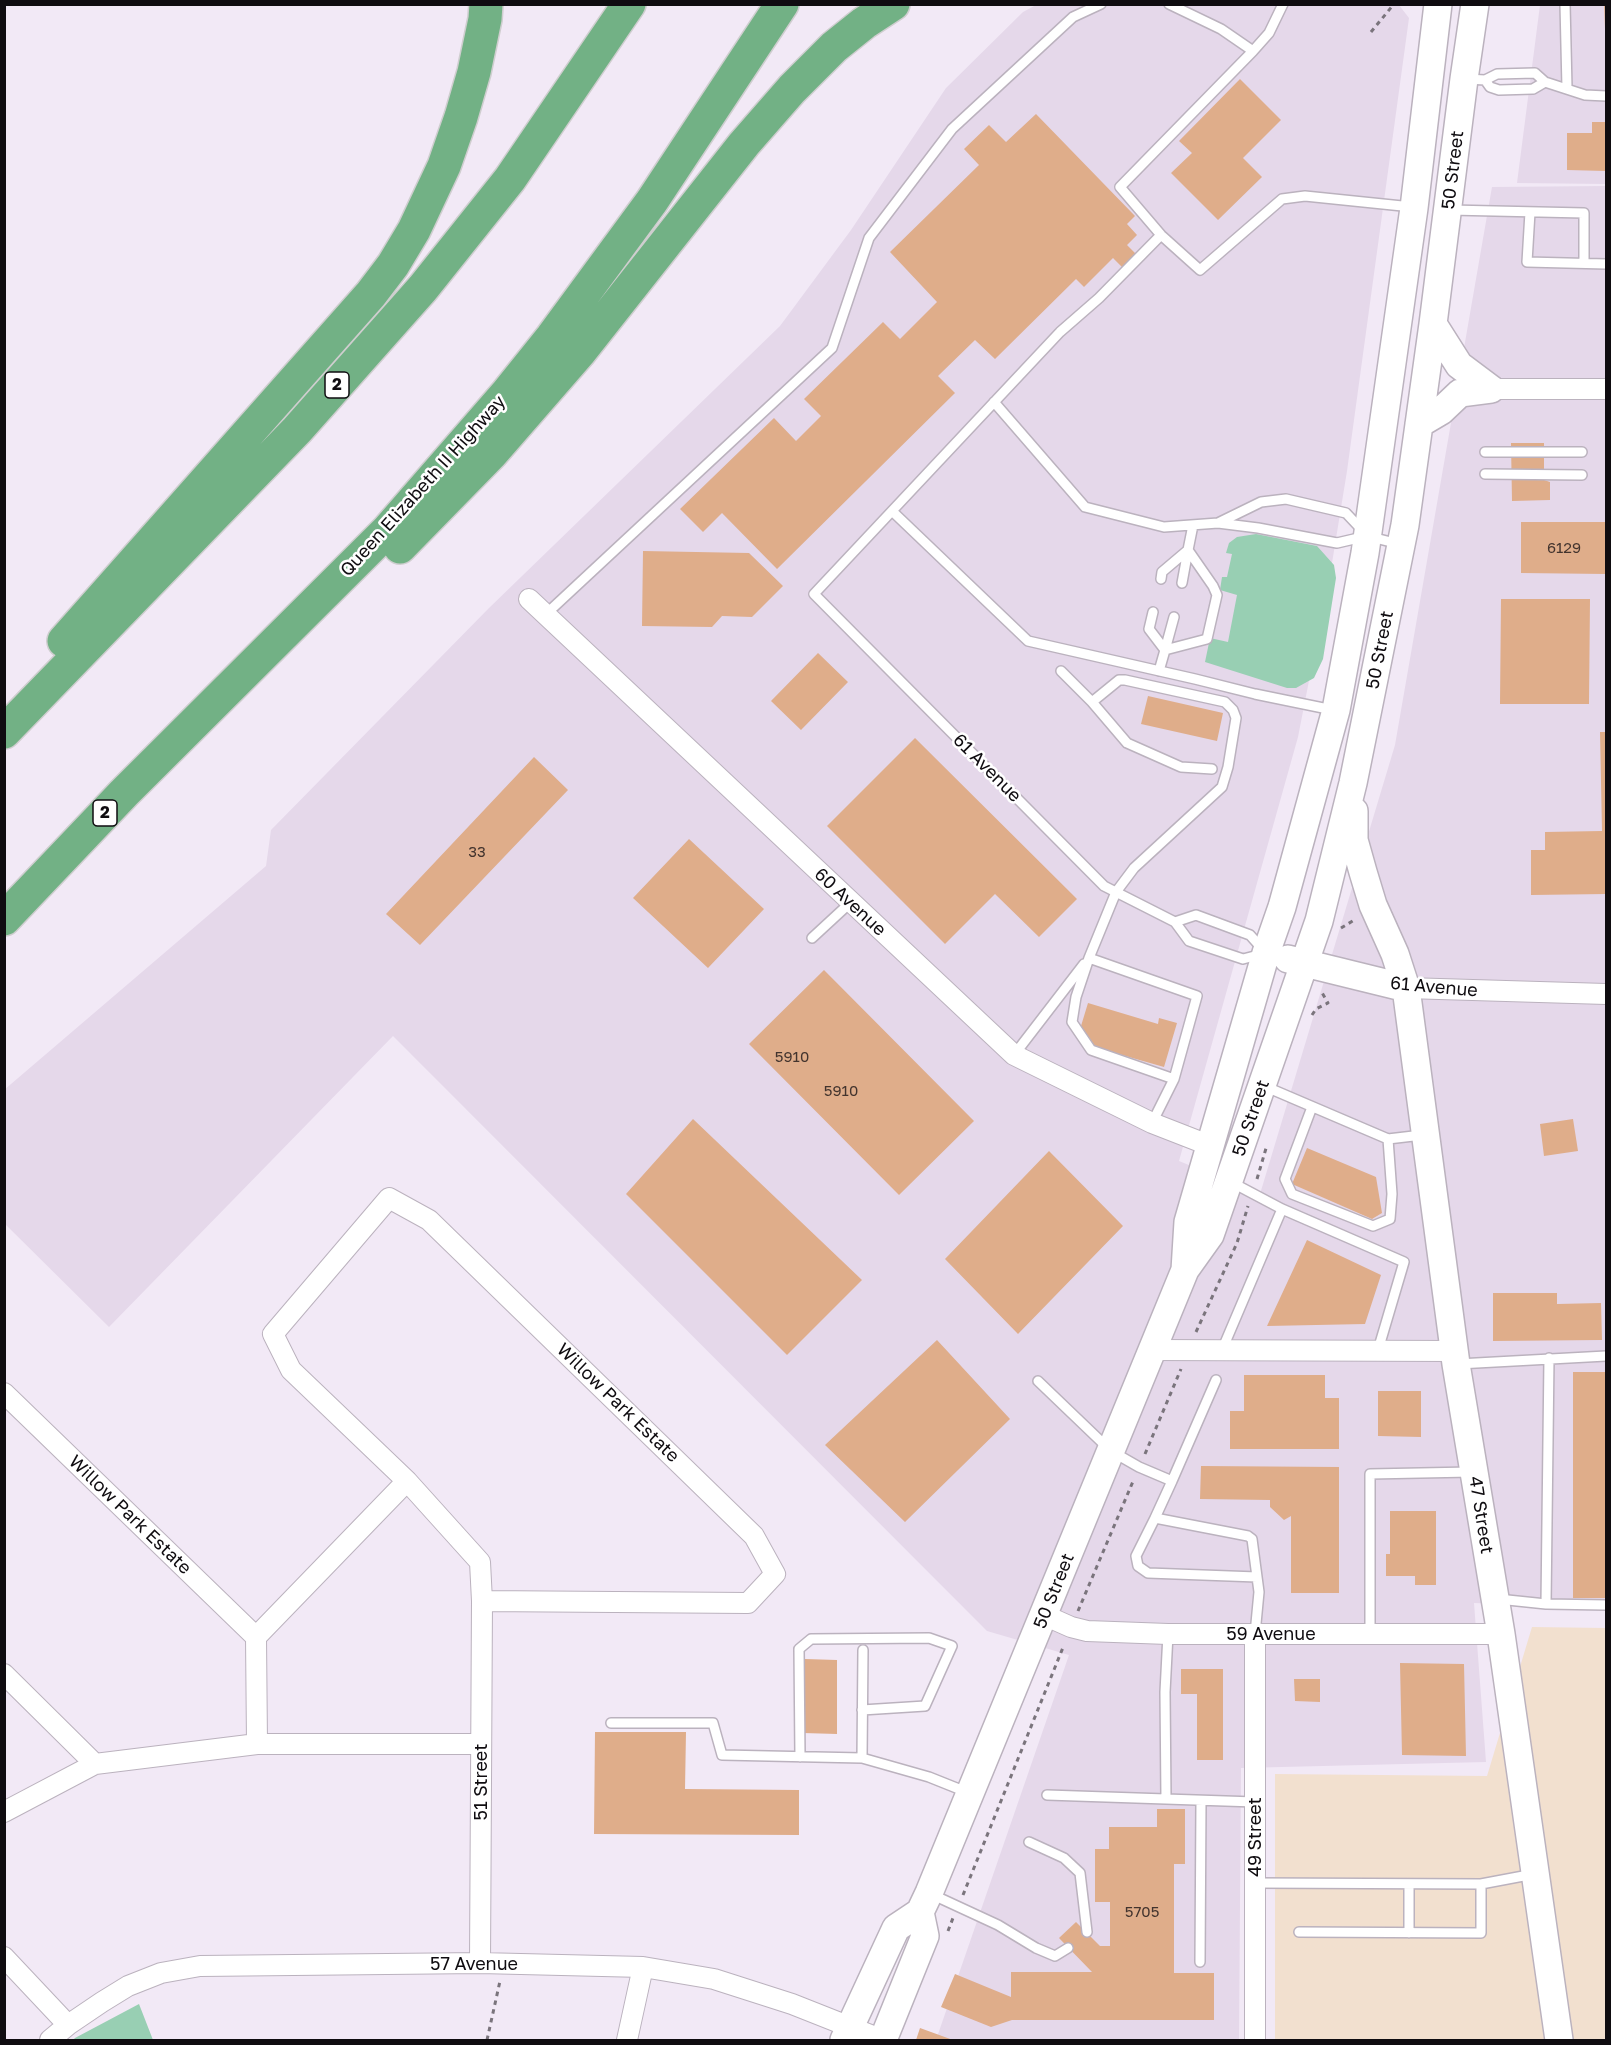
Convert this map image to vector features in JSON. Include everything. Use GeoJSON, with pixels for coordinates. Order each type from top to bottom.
{"type":"FeatureCollection","features":[{"type":"Feature","properties":{"kind":"highway"},"geometry":{"type":"LineString","coordinates":[[4,708],[371,294],[393,265],[419,219],[444,166],[474,72],[486,4]]}},
{"type":"Feature","properties":{"kind":"highway","name":"2"},"geometry":{"type":"LineString","coordinates":[[4,732],[297,430],[423,288],[510,179],[629,4]]}},
{"type":"Feature","properties":{"kind":"highway","name":"Queen Elizabeth II Highway"},"geometry":{"type":"LineString","coordinates":[[4,919],[124,793],[387,531],[507,393],[552,337],[652,201],[782,4]]}},
{"type":"Feature","properties":{"kind":"highway"},"geometry":{"type":"LineString","coordinates":[[209,710],[407,541],[469,477],[579,353],[744,144],[792,89],[834,47],[893,4]]}},
{"type":"Feature","properties":{"kind":"main road","name":"50 Street"},"geometry":{"type":"LineString","coordinates":[[1185,1269],[1188,1222],[1266,953],[1282,907],[1336,710],[1359,594],[1414,208],[1438,4]]}},
{"type":"Feature","properties":{"kind":"main road","name":"50 Street"},"geometry":{"type":"LineString","coordinates":[[883,2040],[925,1936],[925,1902],[1151,1350],[1185,1269],[1241,1187],[1262,1085],[1319,921],[1353,783],[1401,544],[1434,324],[1448,210],[1474,80],[1476,4]]}},
{"type":"Feature","properties":{"kind":"main road"},"geometry":{"type":"LineString","coordinates":[[1434,324],[1459,366],[1491,388]]}},
{"type":"Feature","properties":{"kind":"main road"},"geometry":{"type":"LineString","coordinates":[[1391,357],[1424,392],[1460,393],[1491,388]]}},
{"type":"Feature","properties":{"kind":"main road"},"geometry":{"type":"LineString","coordinates":[[1419,424],[1441,411],[1460,393]]}},
{"type":"Feature","properties":{"kind":"main road","name":"47 Street"},"geometry":{"type":"LineString","coordinates":[[1353,783],[1354,840],[1373,905],[1395,954],[1406,988],[1455,1358],[1501,1634],[1559,2040]]}},
{"type":"Feature","properties":{"kind":"main road","name":"61 Avenue"},"geometry":{"type":"LineString","coordinates":[[1266,953],[1406,988]]}},
{"type":"Feature","properties":{"kind":"main road"},"geometry":{"type":"LineString","coordinates":[[847,2034],[896,1928],[925,1902]]}},
{"type":"Feature","properties":{"kind":"street"},"geometry":{"type":"LineString","coordinates":[[1491,388],[1606,388]]}},
{"type":"Feature","properties":{"kind":"street","name":"60 Avenue"},"geometry":{"type":"LineString","coordinates":[[529,599],[1014,1055],[1152,1123],[1211,1146]]}},
{"type":"Feature","properties":{"kind":"street","name":"61 Avenue"},"geometry":{"type":"LineString","coordinates":[[1406,988],[1606,994]]}},
{"type":"Feature","properties":{"kind":"street","name":"Willow Park Estate"},"geometry":{"type":"LineString","coordinates":[[389,1198],[429,1220],[720,1502],[754,1536],[775,1574],[748,1603],[482,1601],[480,1562],[407,1481],[291,1370],[273,1334],[389,1198]]}},
{"type":"Feature","properties":{"kind":"street"},"geometry":{"type":"LineString","coordinates":[[1151,1350],[1378,1351],[1455,1358]]}},
{"type":"Feature","properties":{"kind":"street","name":"Willow Park Estate"},"geometry":{"type":"LineString","coordinates":[[4,1393],[256,1637]]}},
{"type":"Feature","properties":{"kind":"street"},"geometry":{"type":"LineString","coordinates":[[257,1744],[256,1637],[407,1481]]}},
{"type":"Feature","properties":{"kind":"street","name":"51 Street"},"geometry":{"type":"LineString","coordinates":[[480,1963],[482,1601]]}},
{"type":"Feature","properties":{"kind":"street","name":"59 Avenue"},"geometry":{"type":"LineString","coordinates":[[1044,1615],[1071,1627],[1088,1631],[1168,1634],[1501,1634]]}},
{"type":"Feature","properties":{"kind":"street","name":"49 Street"},"geometry":{"type":"LineString","coordinates":[[1255,1634],[1255,2040]]}},
{"type":"Feature","properties":{"kind":"street"},"geometry":{"type":"LineString","coordinates":[[4,1674],[95,1764]]}},
{"type":"Feature","properties":{"kind":"street"},"geometry":{"type":"LineString","coordinates":[[4,1812],[95,1764],[257,1744],[481,1744]]}},
{"type":"Feature","properties":{"kind":"street"},"geometry":{"type":"LineString","coordinates":[[4,1957],[68,2025]]}},
{"type":"Feature","properties":{"kind":"street","name":"57 Avenue"},"geometry":{"type":"LineString","coordinates":[[50,2040],[68,2025],[128,1986],[161,1973],[200,1966],[480,1963],[643,1967],[714,1979],[792,2004],[847,2034],[883,2040]]}},
{"type":"Feature","properties":{"kind":"street"},"geometry":{"type":"LineString","coordinates":[[627,2040],[643,1967]]}},
{"type":"Feature","properties":{"kind":"lane"},"geometry":{"type":"LineString","coordinates":[[545,615],[832,348],[869,238],[952,129],[1073,17],[1101,4]]}},
{"type":"Feature","properties":{"kind":"lane"},"geometry":{"type":"LineString","coordinates":[[1169,4],[1221,29],[1254,51]]}},
{"type":"Feature","properties":{"kind":"lane"},"geometry":{"type":"LineString","coordinates":[[1282,4],[1269,33],[1254,51],[1120,187],[1161,235],[1200,270],[1282,198],[1305,196],[1414,208]]}},
{"type":"Feature","properties":{"kind":"lane"},"geometry":{"type":"LineString","coordinates":[[1565,4],[1567,88]]}},
{"type":"Feature","properties":{"kind":"lane"},"geometry":{"type":"LineString","coordinates":[[1474,80],[1497,74],[1535,73],[1545,82],[1585,95],[1606,96]]}},
{"type":"Feature","properties":{"kind":"lane"},"geometry":{"type":"LineString","coordinates":[[1474,80],[1499,90],[1533,90],[1545,82]]}},
{"type":"Feature","properties":{"kind":"lane"},"geometry":{"type":"LineString","coordinates":[[1448,210],[1584,213],[1584,263]]}},
{"type":"Feature","properties":{"kind":"lane"},"geometry":{"type":"LineString","coordinates":[[1530,212],[1527,262],[1606,264]]}},
{"type":"Feature","properties":{"kind":"lane"},"geometry":{"type":"LineString","coordinates":[[1161,235],[1099,298],[1060,332],[892,511],[1028,642],[1255,694],[1336,710]]}},
{"type":"Feature","properties":{"kind":"lane"},"geometry":{"type":"LineString","coordinates":[[994,402],[1085,507],[1164,527],[1218,523],[1337,543],[1367,536],[1401,544]]}},
{"type":"Feature","properties":{"kind":"lane"},"geometry":{"type":"LineString","coordinates":[[1485,452],[1582,452]]}},
{"type":"Feature","properties":{"kind":"lane"},"geometry":{"type":"LineString","coordinates":[[1485,474],[1582,474]]}},
{"type":"Feature","properties":{"kind":"lane"},"geometry":{"type":"LineString","coordinates":[[1218,523],[1261,502],[1286,500],[1346,513],[1367,536]]}},
{"type":"Feature","properties":{"kind":"lane","name":"61 Avenue"},"geometry":{"type":"LineString","coordinates":[[892,511],[814,594],[1104,886],[1175,922],[1190,942],[1243,959],[1266,953],[1251,935],[1196,915],[1175,922]]}},
{"type":"Feature","properties":{"kind":"lane"},"geometry":{"type":"LineString","coordinates":[[1182,583],[1193,525]]}},
{"type":"Feature","properties":{"kind":"lane"},"geometry":{"type":"LineString","coordinates":[[1161,579],[1162,572],[1188,550]]}},
{"type":"Feature","properties":{"kind":"lane"},"geometry":{"type":"LineString","coordinates":[[1165,650],[1207,639],[1217,595],[1188,550]]}},
{"type":"Feature","properties":{"kind":"lane"},"geometry":{"type":"LineString","coordinates":[[1153,612],[1149,629],[1165,650]]}},
{"type":"Feature","properties":{"kind":"lane"},"geometry":{"type":"LineString","coordinates":[[1159,671],[1174,616]]}},
{"type":"Feature","properties":{"kind":"lane"},"geometry":{"type":"LineString","coordinates":[[1061,671],[1092,702],[1127,743],[1181,767],[1212,769]]}},
{"type":"Feature","properties":{"kind":"lane"},"geometry":{"type":"LineString","coordinates":[[1092,702],[1119,680],[1125,680],[1225,702],[1236,717],[1228,767],[1222,787],[1134,868],[1116,892],[1076,997],[1072,1022],[1091,1050],[1174,1079]]}},
{"type":"Feature","properties":{"kind":"lane"},"geometry":{"type":"LineString","coordinates":[[812,938],[851,902]]}},
{"type":"Feature","properties":{"kind":"lane"},"geometry":{"type":"LineString","coordinates":[[1014,1055],[1089,958]]}},
{"type":"Feature","properties":{"kind":"lane"},"geometry":{"type":"LineString","coordinates":[[1089,958],[1197,996],[1174,1079],[1152,1123]]}},
{"type":"Feature","properties":{"kind":"lane"},"geometry":{"type":"LineString","coordinates":[[1262,1085],[1389,1139],[1426,1135]]}},
{"type":"Feature","properties":{"kind":"lane"},"geometry":{"type":"LineString","coordinates":[[1312,1107],[1285,1179],[1292,1194],[1373,1226],[1390,1219],[1392,1194],[1389,1139]]}},
{"type":"Feature","properties":{"kind":"lane"},"geometry":{"type":"LineString","coordinates":[[1241,1187],[1282,1209],[1404,1262],[1378,1351]]}},
{"type":"Feature","properties":{"kind":"lane"},"geometry":{"type":"LineString","coordinates":[[1222,1350],[1282,1209]]}},
{"type":"Feature","properties":{"kind":"lane"},"geometry":{"type":"LineString","coordinates":[[1455,1358],[1606,1356]]}},
{"type":"Feature","properties":{"kind":"lane"},"geometry":{"type":"LineString","coordinates":[[1546,1604],[1549,1358]]}},
{"type":"Feature","properties":{"kind":"lane"},"geometry":{"type":"LineString","coordinates":[[1216,1380],[1136,1556],[1138,1566],[1148,1573],[1257,1577]]}},
{"type":"Feature","properties":{"kind":"lane"},"geometry":{"type":"LineString","coordinates":[[1038,1381],[1111,1450],[1139,1467],[1172,1481]]}},
{"type":"Feature","properties":{"kind":"lane"},"geometry":{"type":"LineString","coordinates":[[1370,1634],[1370,1474],[1474,1472]]}},
{"type":"Feature","properties":{"kind":"lane"},"geometry":{"type":"LineString","coordinates":[[1155,1518],[1248,1536],[1252,1539],[1258,1592],[1255,1634]]}},
{"type":"Feature","properties":{"kind":"lane"},"geometry":{"type":"LineString","coordinates":[[1495,1599],[1546,1604],[1606,1605]]}},
{"type":"Feature","properties":{"kind":"lane"},"geometry":{"type":"LineString","coordinates":[[1166,1799],[1165,1692],[1168,1634]]}},
{"type":"Feature","properties":{"kind":"lane"},"geometry":{"type":"LineString","coordinates":[[800,1757],[799,1649],[811,1639],[928,1638],[952,1646],[925,1706],[862,1710]]}},
{"type":"Feature","properties":{"kind":"lane"},"geometry":{"type":"LineString","coordinates":[[862,1758],[863,1650]]}},
{"type":"Feature","properties":{"kind":"lane"},"geometry":{"type":"LineString","coordinates":[[611,1723],[713,1723],[722,1755],[862,1758],[928,1777],[969,1794]]}},
{"type":"Feature","properties":{"kind":"lane"},"geometry":{"type":"LineString","coordinates":[[1047,1795],[1255,1802]]}},
{"type":"Feature","properties":{"kind":"lane"},"geometry":{"type":"LineString","coordinates":[[1200,1962],[1201,1801]]}},
{"type":"Feature","properties":{"kind":"lane"},"geometry":{"type":"LineString","coordinates":[[1029,1842],[1064,1858],[1080,1873],[1087,1932]]}},
{"type":"Feature","properties":{"kind":"lane"},"geometry":{"type":"LineString","coordinates":[[1255,1883],[1481,1884],[1535,1874]]}},
{"type":"Feature","properties":{"kind":"lane"},"geometry":{"type":"LineString","coordinates":[[1409,1884],[1409,1933]]}},
{"type":"Feature","properties":{"kind":"lane"},"geometry":{"type":"LineString","coordinates":[[1299,1932],[1481,1933],[1481,1884]]}},
{"type":"Feature","properties":{"kind":"lane"},"geometry":{"type":"LineString","coordinates":[[925,1902],[958,1907],[998,1925],[1036,1948],[1055,1956],[1068,1948]]}},
{"type":"Feature","properties":{"kind":"path"},"geometry":{"type":"LineString","coordinates":[[1371,32],[1394,4]]}},
{"type":"Feature","properties":{"kind":"path"},"geometry":{"type":"LineString","coordinates":[[1310,1018],[1316,1009],[1328,1003],[1322,991]]}},
{"type":"Feature","properties":{"kind":"path"},"geometry":{"type":"LineString","coordinates":[[944,1941],[1071,1627],[1237,1243],[1241,1187],[1269,1138]]}},
{"type":"Feature","properties":{"kind":"path"},"geometry":{"type":"LineString","coordinates":[[487,2040],[504,1964]]}},
{"type":"Feature","properties":{"kind":"shaded area"},"geometry":{"type":"Polygon","coordinates":[[[1038,4],[1399,5],[1409,18],[1347,471],[1332,563],[1298,737],[1179,1161],[1260,1194],[1395,745],[1492,187],[1606,186],[1606,1608],[1474,1603],[1486,1762],[1241,1768],[1239,2040],[936,2040],[1069,1655],[987,1631],[393,1036],[109,1327],[5,1224],[4,1090],[266,866],[271,830],[489,608],[780,326],[851,230],[946,88],[1023,12],[1038,4]]]}},
{"type":"Feature","properties":{"kind":"shaded area"},"geometry":{"type":"Polygon","coordinates":[[[1540,5],[1606,5],[1606,184],[1517,183],[1540,5]]]}},
{"type":"Feature","properties":{"kind":"shaded area"},"geometry":{"type":"Polygon","coordinates":[[[1532,1627],[1606,1628],[1606,2040],[1275,2040],[1275,1774],[1487,1776],[1532,1627]]]}},
{"type":"Feature","properties":{"kind":"green space"},"geometry":{"type":"Polygon","coordinates":[[[1256,534],[1317,546],[1334,565],[1336,578],[1323,659],[1314,678],[1296,688],[1287,688],[1205,662],[1210,638],[1228,642],[1237,595],[1220,590],[1222,577],[1227,577],[1232,554],[1226,553],[1229,543],[1237,537],[1256,534]]]}},
{"type":"Feature","properties":{"kind":"green space"},"geometry":{"type":"Polygon","coordinates":[[[139,2004],[153,2040],[73,2040],[75,2038],[139,2004]]]}},
{"type":"Feature","properties":{"kind":"building"},"geometry":{"type":"Polygon","coordinates":[[[1604,4],[1606,4],[1606,29],[1605,29],[1604,4]]]}},
{"type":"Feature","properties":{"kind":"building"},"geometry":{"type":"Polygon","coordinates":[[[1240,79],[1281,120],[1243,158],[1262,177],[1218,220],[1171,173],[1192,153],[1179,141],[1240,79]]]}},
{"type":"Feature","properties":{"kind":"building"},"geometry":{"type":"Polygon","coordinates":[[[1036,114],[1135,216],[1127,224],[1137,235],[1127,245],[1137,255],[1123,268],[1113,258],[1084,287],[1076,279],[995,359],[975,340],[938,376],[955,393],[777,569],[722,513],[703,532],[680,509],[774,418],[796,441],[821,416],[804,399],[883,322],[900,339],[937,302],[890,252],[979,165],[964,149],[989,125],[1006,142],[1036,114]]]}},
{"type":"Feature","properties":{"kind":"building"},"geometry":{"type":"Polygon","coordinates":[[[1592,122],[1606,122],[1606,171],[1567,170],[1567,133],[1592,133],[1592,122]]]}},
{"type":"Feature","properties":{"kind":"building"},"geometry":{"type":"Polygon","coordinates":[[[1511,443],[1544,443],[1544,480],[1550,482],[1550,500],[1512,501],[1511,443]]]}},
{"type":"Feature","properties":{"kind":"building"},"geometry":{"type":"Polygon","coordinates":[[[1521,522],[1606,522],[1606,574],[1521,573],[1521,522]]]}},
{"type":"Feature","properties":{"kind":"building"},"geometry":{"type":"Polygon","coordinates":[[[643,551],[749,553],[783,586],[752,617],[722,616],[712,627],[642,626],[643,551]]]}},
{"type":"Feature","properties":{"kind":"building"},"geometry":{"type":"Polygon","coordinates":[[[1501,599],[1590,599],[1589,704],[1500,704],[1501,599]]]}},
{"type":"Feature","properties":{"kind":"building"},"geometry":{"type":"Polygon","coordinates":[[[818,653],[848,682],[801,730],[771,701],[818,653]]]}},
{"type":"Feature","properties":{"kind":"building"},"geometry":{"type":"Polygon","coordinates":[[[1148,696],[1223,713],[1217,741],[1141,724],[1148,696]]]}},
{"type":"Feature","properties":{"kind":"building"},"geometry":{"type":"Polygon","coordinates":[[[1600,732],[1606,732],[1606,894],[1531,895],[1531,850],[1545,850],[1545,832],[1602,831],[1600,732]]]}},
{"type":"Feature","properties":{"kind":"building"},"geometry":{"type":"Polygon","coordinates":[[[915,738],[1077,899],[1039,937],[995,894],[945,944],[827,826],[915,738]]]}},
{"type":"Feature","properties":{"kind":"building"},"geometry":{"type":"Polygon","coordinates":[[[534,757],[568,790],[420,945],[386,914],[534,757]]]}},
{"type":"Feature","properties":{"kind":"building"},"geometry":{"type":"Polygon","coordinates":[[[689,839],[764,909],[708,968],[633,898],[689,839]]]}},
{"type":"Feature","properties":{"kind":"building"},"geometry":{"type":"Polygon","coordinates":[[[824,970],[974,1121],[899,1195],[749,1044],[824,970]]]}},
{"type":"Feature","properties":{"kind":"building"},"geometry":{"type":"Polygon","coordinates":[[[1088,1003],[1158,1024],[1159,1018],[1177,1023],[1164,1067],[1094,1047],[1081,1026],[1088,1003]]]}},
{"type":"Feature","properties":{"kind":"building"},"geometry":{"type":"Polygon","coordinates":[[[693,1119],[862,1280],[787,1355],[626,1194],[693,1119]]]}},
{"type":"Feature","properties":{"kind":"building"},"geometry":{"type":"Polygon","coordinates":[[[1573,1119],[1578,1151],[1544,1156],[1540,1124],[1573,1119]]]}},
{"type":"Feature","properties":{"kind":"building"},"geometry":{"type":"Polygon","coordinates":[[[1307,1148],[1376,1177],[1382,1213],[1372,1219],[1292,1184],[1307,1148]]]}},
{"type":"Feature","properties":{"kind":"building"},"geometry":{"type":"Polygon","coordinates":[[[1049,1151],[1123,1226],[1018,1334],[945,1259],[1049,1151]]]}},
{"type":"Feature","properties":{"kind":"building"},"geometry":{"type":"Polygon","coordinates":[[[1307,1240],[1381,1275],[1365,1324],[1267,1326],[1307,1240]]]}},
{"type":"Feature","properties":{"kind":"building"},"geometry":{"type":"Polygon","coordinates":[[[1493,1293],[1557,1293],[1557,1304],[1601,1303],[1602,1340],[1493,1341],[1493,1293]]]}},
{"type":"Feature","properties":{"kind":"building"},"geometry":{"type":"Polygon","coordinates":[[[937,1340],[1010,1419],[905,1522],[825,1445],[937,1340]]]}},
{"type":"Feature","properties":{"kind":"building"},"geometry":{"type":"Polygon","coordinates":[[[1573,1372],[1606,1372],[1606,1598],[1573,1598],[1573,1372]]]}},
{"type":"Feature","properties":{"kind":"building"},"geometry":{"type":"Polygon","coordinates":[[[1244,1375],[1325,1375],[1325,1398],[1339,1398],[1339,1449],[1230,1449],[1230,1411],[1244,1411],[1244,1375]]]}},
{"type":"Feature","properties":{"kind":"building"},"geometry":{"type":"Polygon","coordinates":[[[1378,1391],[1421,1391],[1421,1437],[1378,1436],[1378,1391]]]}},
{"type":"Feature","properties":{"kind":"building"},"geometry":{"type":"Polygon","coordinates":[[[1201,1466],[1339,1467],[1339,1593],[1291,1593],[1291,1516],[1284,1520],[1270,1507],[1270,1500],[1200,1499],[1201,1466]]]}},
{"type":"Feature","properties":{"kind":"building"},"geometry":{"type":"Polygon","coordinates":[[[1390,1511],[1436,1511],[1436,1585],[1415,1585],[1415,1576],[1386,1576],[1386,1554],[1390,1554],[1390,1511]]]}},
{"type":"Feature","properties":{"kind":"building"},"geometry":{"type":"Polygon","coordinates":[[[805,1659],[837,1660],[837,1734],[803,1733],[805,1659]]]}},
{"type":"Feature","properties":{"kind":"building"},"geometry":{"type":"Polygon","coordinates":[[[1400,1663],[1464,1664],[1466,1756],[1402,1755],[1400,1663]]]}},
{"type":"Feature","properties":{"kind":"building"},"geometry":{"type":"Polygon","coordinates":[[[1181,1669],[1223,1669],[1223,1760],[1197,1760],[1197,1694],[1181,1694],[1181,1669]]]}},
{"type":"Feature","properties":{"kind":"building"},"geometry":{"type":"Polygon","coordinates":[[[1294,1679],[1320,1679],[1320,1702],[1295,1701],[1294,1679]]]}},
{"type":"Feature","properties":{"kind":"building"},"geometry":{"type":"Polygon","coordinates":[[[595,1732],[686,1732],[685,1789],[799,1790],[799,1835],[594,1834],[595,1732]]]}},
{"type":"Feature","properties":{"kind":"building"},"geometry":{"type":"Polygon","coordinates":[[[1157,1809],[1185,1809],[1185,1864],[1174,1864],[1174,1973],[1214,1973],[1214,2020],[1012,2020],[991,2027],[941,2007],[955,1974],[1011,1997],[1011,1972],[1092,1972],[1059,1938],[1076,1922],[1100,1946],[1110,1946],[1110,1902],[1095,1902],[1095,1849],[1109,1849],[1109,1827],[1157,1827],[1157,1809]]]}},
{"type":"Feature","properties":{"kind":"building"},"geometry":{"type":"Polygon","coordinates":[[[920,2028],[953,2040],[916,2040],[920,2028]]]}}]}
